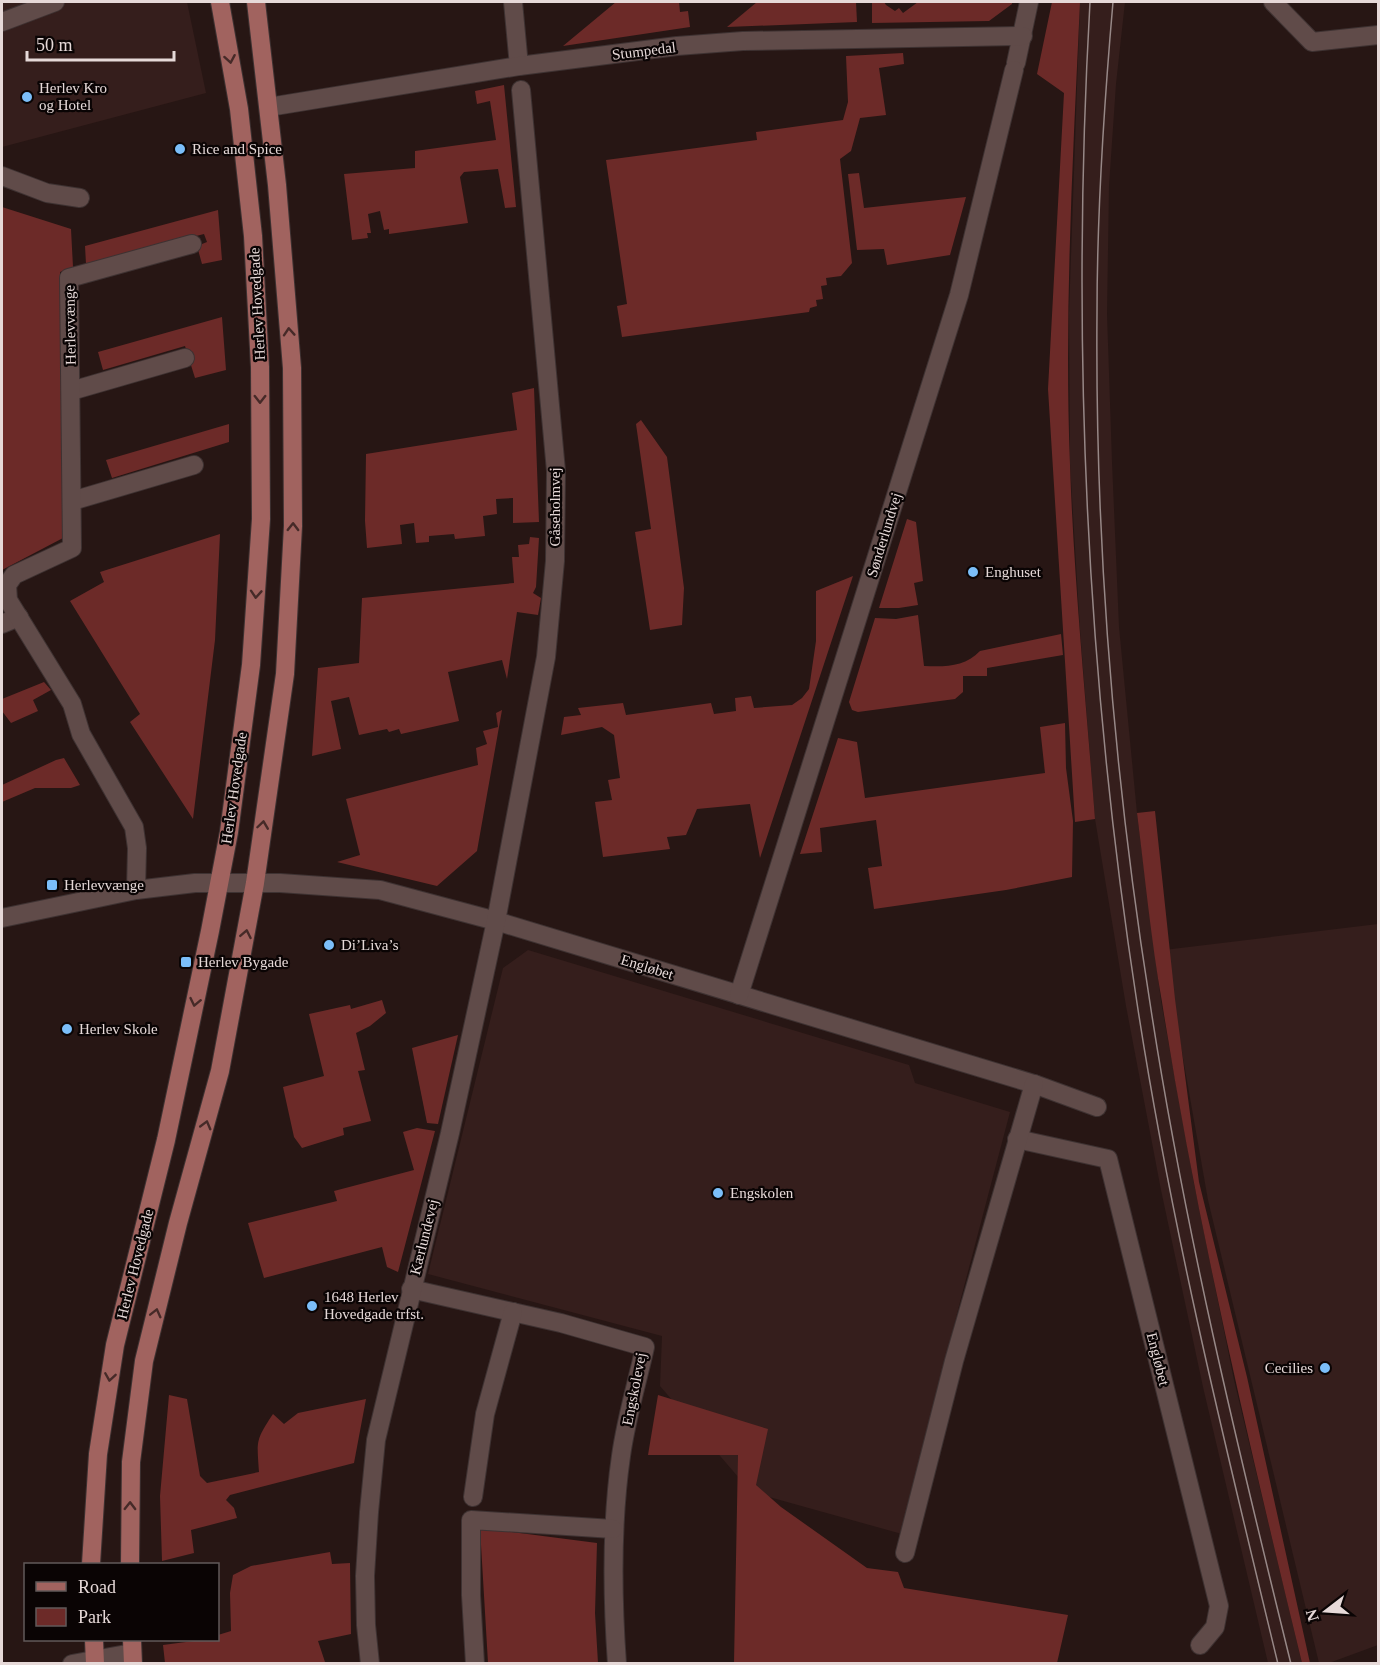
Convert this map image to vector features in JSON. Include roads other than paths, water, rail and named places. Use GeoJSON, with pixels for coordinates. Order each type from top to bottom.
{"type":"FeatureCollection","features":[{"type":"Feature","properties":{"kind":"main road","name":"Herlev Hovedgade"},"geometry":{"type":"LineString","coordinates":[[92,1563],[98,1454],[115,1345],[166,1140],[219,883],[232,813],[251,665],[261,519],[260,367],[253,236],[238,109],[220,2]]}},
{"type":"Feature","properties":{"kind":"main road","name":"Herlev Hovedgade"},"geometry":{"type":"LineString","coordinates":[[130,1563],[131,1462],[144,1361],[178,1223],[220,1071],[255,883],[285,674],[293,526],[292,368],[269,107],[256,2]]}},
{"type":"Feature","properties":{"kind":"main road"},"geometry":{"type":"LineString","coordinates":[[94,1641],[95,1662]]}},
{"type":"Feature","properties":{"kind":"street"},"geometry":{"type":"LineString","coordinates":[[2,22],[55,2]]}},
{"type":"Feature","properties":{"kind":"street"},"geometry":{"type":"LineString","coordinates":[[513,2],[519,66]]}},
{"type":"Feature","properties":{"kind":"street","name":"Sønderlundvej"},"geometry":{"type":"LineString","coordinates":[[739,995],[959,295],[1023,36],[1029,2]]}},
{"type":"Feature","properties":{"kind":"street"},"geometry":{"type":"LineString","coordinates":[[1273,2],[1312,42],[1378,35]]}},
{"type":"Feature","properties":{"kind":"street","name":"Stumpedal"},"geometry":{"type":"LineString","coordinates":[[269,107],[519,66],[677,46],[743,41],[1023,36]]}},
{"type":"Feature","properties":{"kind":"street","name":"Gåseholmvej"},"geometry":{"type":"LineString","coordinates":[[496,921],[546,657],[555,561],[556,471],[521,90]]}},
{"type":"Feature","properties":{"kind":"street"},"geometry":{"type":"LineString","coordinates":[[2,176],[47,193],[80,198]]}},
{"type":"Feature","properties":{"kind":"street","name":"Herlevvænge"},"geometry":{"type":"LineString","coordinates":[[136,890],[137,848],[134,826],[81,734],[72,704],[8,600],[8,585],[14,575],[72,548],[69,278],[192,244]]}},
{"type":"Feature","properties":{"kind":"street","name":"Herlevvænge"},"geometry":{"type":"LineString","coordinates":[[71,391],[185,358]]}},
{"type":"Feature","properties":{"kind":"street"},"geometry":{"type":"LineString","coordinates":[[72,501],[194,465]]}},
{"type":"Feature","properties":{"kind":"street"},"geometry":{"type":"LineString","coordinates":[[2,624],[19,617]]}},
{"type":"Feature","properties":{"kind":"street"},"geometry":{"type":"LineString","coordinates":[[2,918],[136,890],[195,883],[255,883]]}},
{"type":"Feature","properties":{"kind":"street","name":"Engløbet"},"geometry":{"type":"LineString","coordinates":[[255,883],[380,890],[496,921],[1034,1084],[1098,1107]]}},
{"type":"Feature","properties":{"kind":"street","name":"Kærlundevej"},"geometry":{"type":"LineString","coordinates":[[370,1664],[365,1576],[376,1440],[450,1133],[496,921]]}},
{"type":"Feature","properties":{"kind":"street"},"geometry":{"type":"LineString","coordinates":[[905,1553],[954,1361],[1034,1084]]}},
{"type":"Feature","properties":{"kind":"street","name":"Engløbet"},"geometry":{"type":"LineString","coordinates":[[1017,1139],[1108,1159],[1220,1606],[1215,1627],[1200,1645]]}},
{"type":"Feature","properties":{"kind":"street","name":"Engskolevej"},"geometry":{"type":"LineString","coordinates":[[411,1289],[561,1323],[645,1347],[621,1454],[613,1528],[613,1607],[617,1664]]}},
{"type":"Feature","properties":{"kind":"street"},"geometry":{"type":"LineString","coordinates":[[473,1497],[485,1414],[513,1312]]}},
{"type":"Feature","properties":{"kind":"street"},"geometry":{"type":"LineString","coordinates":[[475,1664],[471,1595],[471,1520],[613,1528]]}},
{"type":"Feature","properties":{"kind":"street"},"geometry":{"type":"LineString","coordinates":[[72,1664],[95,1662],[132,1652]]}},
{"type":"Feature","properties":{"kind":"tram line"},"geometry":{"type":"LineString","coordinates":[[1090,2],[1084,127],[1083,378],[1087,504],[1105,754],[1137,1003],[1166,1170],[1200,1335],[1278,1664]]}},
{"type":"Feature","properties":{"kind":"tram line"},"geometry":{"type":"LineString","coordinates":[[1113,2],[1100,196],[1097,274],[1097,400],[1103,573],[1126,832],[1150,1003],[1195,1252],[1291,1664]]}},
{"type":"Feature","properties":{"kind":"place","name":"Herlev Kro og Hotel"},"geometry":{"type":"Point","coordinates":[27,97]}},
{"type":"Feature","properties":{"kind":"place","name":"Rice and Spice"},"geometry":{"type":"Point","coordinates":[180,149]}},
{"type":"Feature","properties":{"kind":"place","name":"Enghuset"},"geometry":{"type":"Point","coordinates":[973,572]}},
{"type":"Feature","properties":{"kind":"place","name":"Herlevvænge"},"geometry":{"type":"Point","coordinates":[52,885]}},
{"type":"Feature","properties":{"kind":"place","name":"Di’Liva’s"},"geometry":{"type":"Point","coordinates":[329,945]}},
{"type":"Feature","properties":{"kind":"place","name":"Herlev Bygade"},"geometry":{"type":"Point","coordinates":[186,962]}},
{"type":"Feature","properties":{"kind":"place","name":"Herlev Skole"},"geometry":{"type":"Point","coordinates":[67,1029]}},
{"type":"Feature","properties":{"kind":"place","name":"Engskolen"},"geometry":{"type":"Point","coordinates":[718,1193]}},
{"type":"Feature","properties":{"kind":"place","name":"1648 Herlev Hovedgade trfst."},"geometry":{"type":"Point","coordinates":[312,1306]}},
{"type":"Feature","properties":{"kind":"place","name":"Cecilies"},"geometry":{"type":"Point","coordinates":[1325,1368]}}]}
